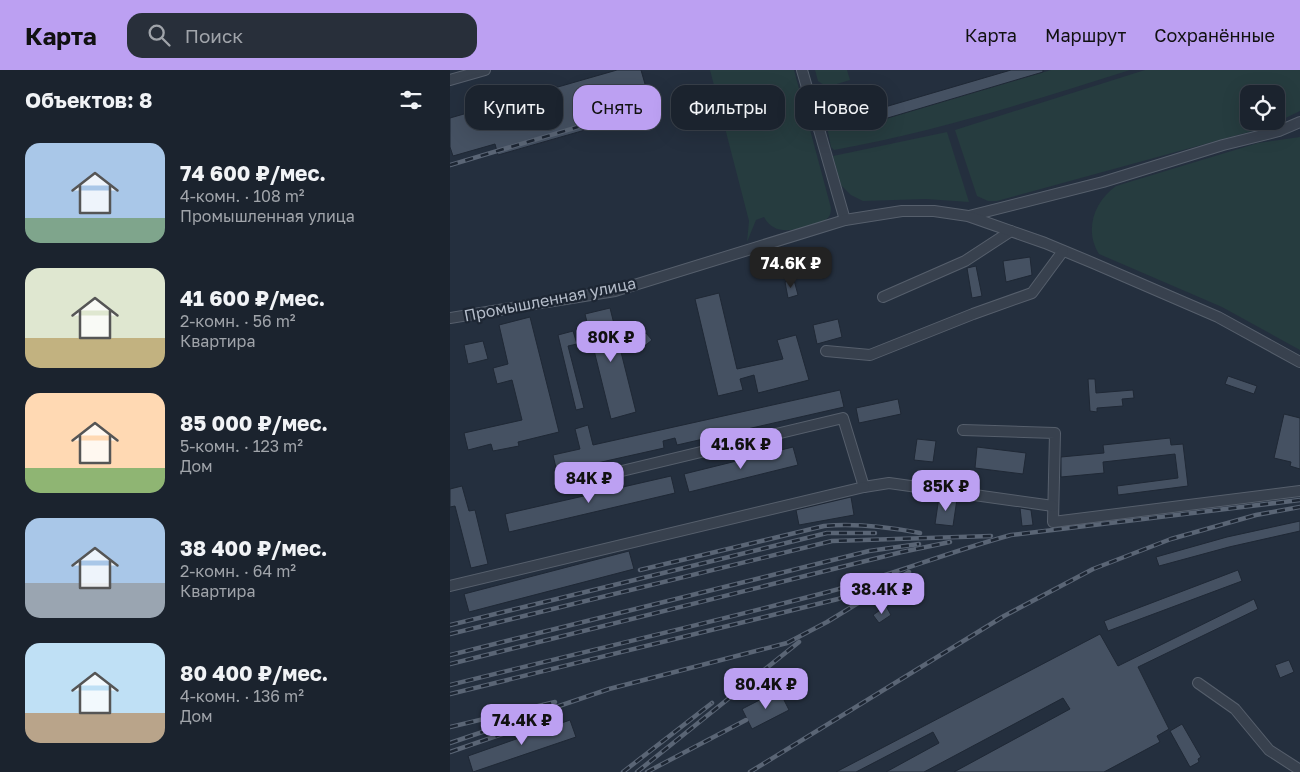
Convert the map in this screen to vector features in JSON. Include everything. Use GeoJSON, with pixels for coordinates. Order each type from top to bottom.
{"type":"FeatureCollection","features":[{"type":"Feature","properties":{"kind":"street"},"geometry":{"type":"LineString","coordinates":[[450,80],[485,70]]}},
{"type":"Feature","properties":{"kind":"street"},"geometry":{"type":"LineString","coordinates":[[802,70],[845,220]]}},
{"type":"Feature","properties":{"kind":"street"},"geometry":{"type":"LineString","coordinates":[[968,216],[1103,182],[1223,145],[1278,131],[1300,122]]}},
{"type":"Feature","properties":{"kind":"street"},"geometry":{"type":"LineString","coordinates":[[1278,131],[1300,130]]}},
{"type":"Feature","properties":{"kind":"street","name":"Промышленная улица"},"geometry":{"type":"LineString","coordinates":[[450,318],[615,290],[845,220],[918,210],[968,216]]}},
{"type":"Feature","properties":{"kind":"street"},"geometry":{"type":"LineString","coordinates":[[968,216],[1063,251],[1218,317],[1300,362]]}},
{"type":"Feature","properties":{"kind":"street"},"geometry":{"type":"LineString","coordinates":[[883,297],[965,261],[1011,231]]}},
{"type":"Feature","properties":{"kind":"street"},"geometry":{"type":"LineString","coordinates":[[826,351],[870,355],[1032,293],[1063,251]]}},
{"type":"Feature","properties":{"kind":"street"},"geometry":{"type":"LineString","coordinates":[[602,476],[843,418],[864,487]]}},
{"type":"Feature","properties":{"kind":"street"},"geometry":{"type":"LineString","coordinates":[[963,430],[1055,432],[1053,522],[1300,491]]}},
{"type":"Feature","properties":{"kind":"street"},"geometry":{"type":"LineString","coordinates":[[450,586],[864,487],[889,483],[1053,506]]}},
{"type":"Feature","properties":{"kind":"street"},"geometry":{"type":"LineString","coordinates":[[1198,683],[1235,709],[1269,750],[1300,770]]}},
{"type":"Feature","properties":{"kind":"green space"},"geometry":{"type":"Polygon","coordinates":[[[710,70],[794,70],[798,85],[795,85],[795,130],[810,130],[831,208],[830,214],[825,221],[799,229],[783,230],[769,224],[764,217],[756,220],[747,242],[749,221],[725,130],[785,130],[785,85],[714,85],[710,70]]]}},
{"type":"Feature","properties":{"kind":"green space"},"geometry":{"type":"Polygon","coordinates":[[[815,70],[847,70],[850,80],[834,85],[824,85],[818,81],[815,70]]]}},
{"type":"Feature","properties":{"kind":"green space"},"geometry":{"type":"Polygon","coordinates":[[[1051,70],[1130,70],[946,125],[872,143],[834,150],[831,147],[828,130],[887,130],[887,117],[1051,70]]]}},
{"type":"Feature","properties":{"kind":"green space"},"geometry":{"type":"Polygon","coordinates":[[[1145,70],[1300,70],[1300,111],[1285,118],[1285,85],[1240,85],[1240,130],[1256,130],[997,201],[988,201],[977,196],[955,130],[1145,70]]]}},
{"type":"Feature","properties":{"kind":"green space"},"geometry":{"type":"Polygon","coordinates":[[[947,132],[969,202],[926,199],[863,201],[851,195],[841,185],[833,156],[947,132]]]}},
{"type":"Feature","properties":{"kind":"green space"},"geometry":{"type":"Polygon","coordinates":[[[1300,137],[1300,350],[1222,307],[1099,254],[1092,235],[1094,217],[1102,200],[1116,186],[1258,143],[1300,137]]]}},
{"type":"Feature","properties":{"kind":"building"},"geometry":{"type":"Polygon","coordinates":[[[617,70],[641,70],[645,85],[573,85],[573,130],[585,130],[498,155],[495,144],[453,156],[450,147],[450,118],[465,114],[465,130],[563,130],[563,86],[617,70]]]}},
{"type":"Feature","properties":{"kind":"building"},"geometry":{"type":"Polygon","coordinates":[[[1011,70],[1043,70],[1043,72],[887,118],[887,106],[1011,70]]]}},
{"type":"Feature","properties":{"kind":"building"},"geometry":{"type":"Polygon","coordinates":[[[1030,257],[1032,275],[1006,282],[1003,261],[1030,257]]]}},
{"type":"Feature","properties":{"kind":"building"},"geometry":{"type":"Polygon","coordinates":[[[976,266],[982,296],[972,298],[967,268],[976,266]]]}},
{"type":"Feature","properties":{"kind":"building"},"geometry":{"type":"Polygon","coordinates":[[[794,280],[798,295],[788,298],[785,282],[794,280]]]}},
{"type":"Feature","properties":{"kind":"building"},"geometry":{"type":"Polygon","coordinates":[[[719,293],[737,369],[783,359],[777,340],[796,335],[809,380],[758,393],[754,375],[740,379],[743,390],[718,396],[695,299],[719,293]]]}},
{"type":"Feature","properties":{"kind":"building"},"geometry":{"type":"Polygon","coordinates":[[[610,308],[636,412],[611,419],[585,314],[610,308]]]}},
{"type":"Feature","properties":{"kind":"building"},"geometry":{"type":"Polygon","coordinates":[[[530,317],[559,432],[518,442],[519,446],[493,451],[491,444],[468,450],[464,433],[522,420],[512,380],[497,384],[493,368],[508,364],[499,325],[530,317]]]}},
{"type":"Feature","properties":{"kind":"building"},"geometry":{"type":"Polygon","coordinates":[[[838,319],[842,337],[817,344],[813,325],[838,319]]]}},
{"type":"Feature","properties":{"kind":"building"},"geometry":{"type":"Polygon","coordinates":[[[573,331],[577,344],[568,346],[584,408],[576,410],[558,335],[573,331]]]}},
{"type":"Feature","properties":{"kind":"building"},"geometry":{"type":"Polygon","coordinates":[[[646,333],[652,340],[642,348],[637,342],[646,333]]]}},
{"type":"Feature","properties":{"kind":"building"},"geometry":{"type":"Polygon","coordinates":[[[483,341],[488,359],[468,364],[464,345],[483,341]]]}},
{"type":"Feature","properties":{"kind":"building"},"geometry":{"type":"Polygon","coordinates":[[[1228,376],[1257,386],[1254,394],[1225,384],[1228,376]]]}},
{"type":"Feature","properties":{"kind":"building"},"geometry":{"type":"Polygon","coordinates":[[[1088,379],[1095,379],[1096,393],[1133,390],[1134,398],[1122,399],[1123,406],[1097,408],[1097,412],[1090,411],[1088,379]]]}},
{"type":"Feature","properties":{"kind":"building"},"geometry":{"type":"Polygon","coordinates":[[[840,390],[844,407],[677,445],[675,438],[663,441],[664,448],[557,472],[553,455],[580,449],[575,429],[588,425],[593,445],[840,390]]]}},
{"type":"Feature","properties":{"kind":"building"},"geometry":{"type":"Polygon","coordinates":[[[898,399],[901,414],[859,423],[856,408],[898,399]]]}},
{"type":"Feature","properties":{"kind":"building"},"geometry":{"type":"Polygon","coordinates":[[[1284,414],[1300,418],[1300,469],[1290,466],[1291,462],[1274,458],[1284,414]]]}},
{"type":"Feature","properties":{"kind":"building"},"geometry":{"type":"Polygon","coordinates":[[[1170,438],[1171,445],[1183,444],[1188,486],[1118,495],[1117,486],[1178,478],[1175,454],[1103,462],[1104,473],[1061,477],[1061,457],[1104,453],[1103,445],[1170,438]]]}},
{"type":"Feature","properties":{"kind":"building"},"geometry":{"type":"Polygon","coordinates":[[[917,439],[936,441],[933,462],[914,460],[917,439]]]}},
{"type":"Feature","properties":{"kind":"building"},"geometry":{"type":"Polygon","coordinates":[[[793,447],[798,465],[689,492],[684,474],[793,447]]]}},
{"type":"Feature","properties":{"kind":"building"},"geometry":{"type":"Polygon","coordinates":[[[977,447],[1026,453],[1023,474],[975,468],[977,447]]]}},
{"type":"Feature","properties":{"kind":"building"},"geometry":{"type":"Polygon","coordinates":[[[671,476],[675,493],[509,532],[505,514],[671,476]]]}},
{"type":"Feature","properties":{"kind":"building"},"geometry":{"type":"Polygon","coordinates":[[[462,486],[469,511],[475,510],[488,564],[471,568],[455,506],[450,507],[450,489],[462,486]]]}},
{"type":"Feature","properties":{"kind":"building"},"geometry":{"type":"Polygon","coordinates":[[[851,497],[854,515],[799,525],[796,510],[851,497]]]}},
{"type":"Feature","properties":{"kind":"building"},"geometry":{"type":"Polygon","coordinates":[[[939,497],[957,499],[953,526],[935,524],[939,497]]]}},
{"type":"Feature","properties":{"kind":"building"},"geometry":{"type":"Polygon","coordinates":[[[1020,508],[1031,510],[1033,525],[1022,526],[1020,508]]]}},
{"type":"Feature","properties":{"kind":"building"},"geometry":{"type":"Polygon","coordinates":[[[1300,521],[1300,531],[1229,547],[1159,566],[1156,557],[1227,537],[1300,521]]]}},
{"type":"Feature","properties":{"kind":"building"},"geometry":{"type":"Polygon","coordinates":[[[629,551],[634,569],[469,612],[464,594],[629,551]]]}},
{"type":"Feature","properties":{"kind":"building"},"geometry":{"type":"Polygon","coordinates":[[[1238,570],[1242,581],[1108,631],[1104,621],[1238,570]]]}},
{"type":"Feature","properties":{"kind":"building"},"geometry":{"type":"Polygon","coordinates":[[[1254,599],[1258,609],[1138,667],[1169,729],[1157,736],[1160,742],[1104,772],[954,772],[1070,709],[1063,698],[924,772],[886,772],[939,743],[933,732],[856,772],[836,772],[1100,634],[1118,666],[1254,599]]]}},
{"type":"Feature","properties":{"kind":"building"},"geometry":{"type":"Polygon","coordinates":[[[886,606],[891,615],[879,623],[873,615],[886,606]]]}},
{"type":"Feature","properties":{"kind":"building"},"geometry":{"type":"Polygon","coordinates":[[[1289,660],[1294,672],[1280,678],[1275,665],[1289,660]]]}},
{"type":"Feature","properties":{"kind":"building"},"geometry":{"type":"Polygon","coordinates":[[[779,690],[789,710],[752,729],[742,709],[779,690]]]}},
{"type":"Feature","properties":{"kind":"building"},"geometry":{"type":"Polygon","coordinates":[[[570,720],[576,737],[473,772],[468,756],[570,720]]]}},
{"type":"Feature","properties":{"kind":"building"},"geometry":{"type":"Polygon","coordinates":[[[1182,724],[1201,757],[1198,759],[1199,762],[1190,767],[1170,731],[1182,724]]]}},
{"type":"Feature","properties":{"kind":"railway"},"geometry":{"type":"LineString","coordinates":[[450,165],[573,128]]}},
{"type":"Feature","properties":{"kind":"railway"},"geometry":{"type":"LineString","coordinates":[[450,685],[824,593],[871,580],[1011,535],[1300,500]]}},
{"type":"Feature","properties":{"kind":"railway"},"geometry":{"type":"LineString","coordinates":[[750,772],[1004,616],[1093,569],[1171,539],[1256,515],[1300,507]]}},
{"type":"Feature","properties":{"kind":"railway"},"geometry":{"type":"LineString","coordinates":[[640,570],[824,526],[872,526],[920,533]]}},
{"type":"Feature","properties":{"kind":"railway"},"geometry":{"type":"LineString","coordinates":[[450,625],[827,533],[875,533]]}},
{"type":"Feature","properties":{"kind":"railway"},"geometry":{"type":"LineString","coordinates":[[450,634],[832,541],[991,536]]}},
{"type":"Feature","properties":{"kind":"railway"},"geometry":{"type":"LineString","coordinates":[[450,664],[902,552],[950,542]]}},
{"type":"Feature","properties":{"kind":"railway"},"geometry":{"type":"LineString","coordinates":[[450,655],[869,551],[919,544]]}},
{"type":"Feature","properties":{"kind":"railway"},"geometry":{"type":"LineString","coordinates":[[450,743],[609,689],[787,643],[827,622],[909,572]]}},
{"type":"Feature","properties":{"kind":"railway"},"geometry":{"type":"LineString","coordinates":[[450,694],[838,599],[876,585]]}},
{"type":"Feature","properties":{"kind":"railway"},"geometry":{"type":"LineString","coordinates":[[637,772],[799,642]]}},
{"type":"Feature","properties":{"kind":"railway"},"geometry":{"type":"LineString","coordinates":[[450,727],[555,702]]}},
{"type":"Feature","properties":{"kind":"railway"},"geometry":{"type":"LineString","coordinates":[[623,772],[712,703]]}},
{"type":"Feature","properties":{"kind":"railway"},"geometry":{"type":"LineString","coordinates":[[647,772],[746,720]]}},
{"type":"Feature","properties":{"kind":"railway"},"geometry":{"type":"LineString","coordinates":[[450,752],[523,727]]}}]}
